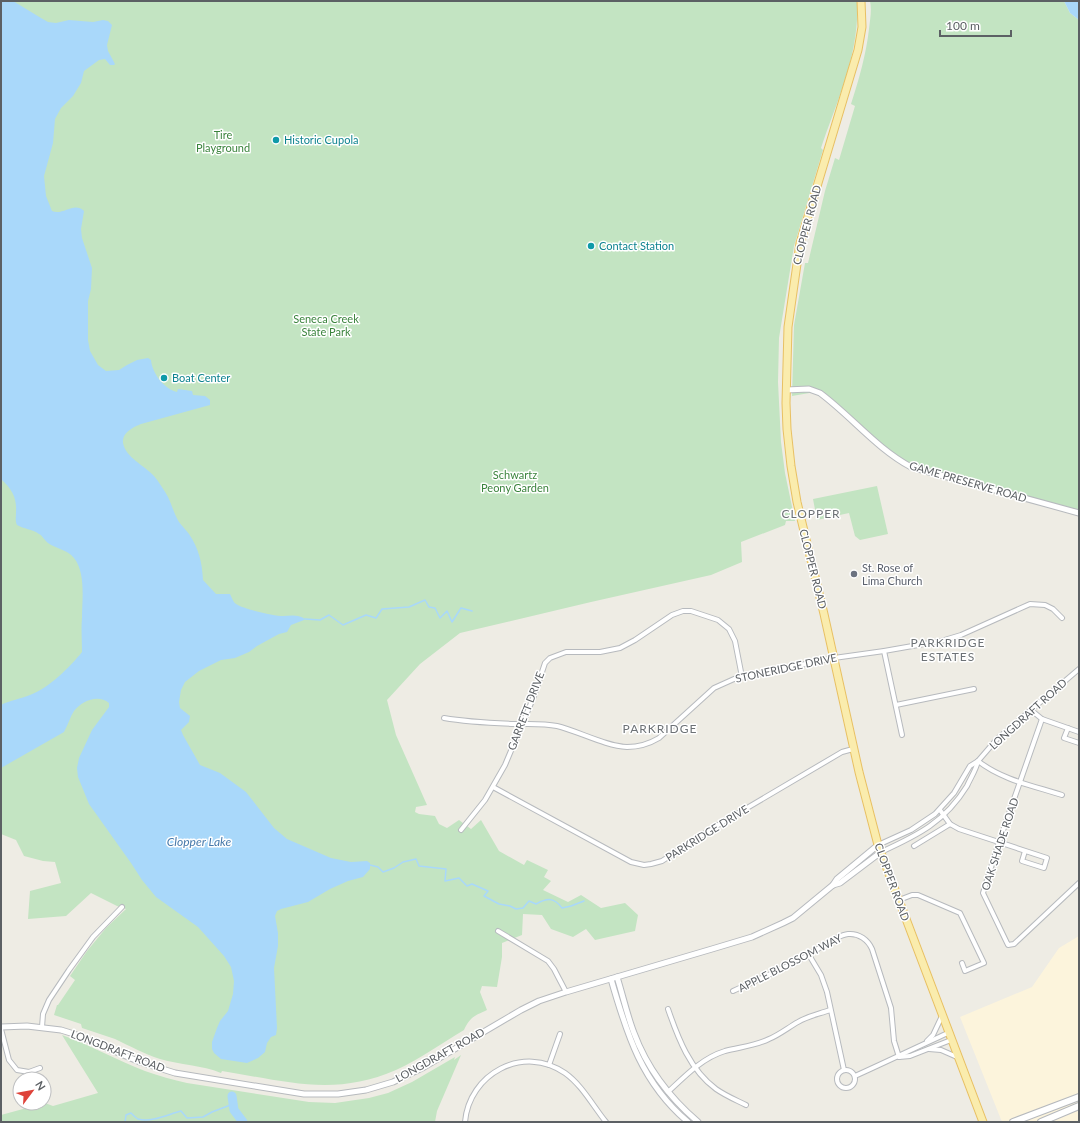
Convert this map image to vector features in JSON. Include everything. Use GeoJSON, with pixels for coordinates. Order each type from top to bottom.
{"type":"FeatureCollection","features":[{"type":"Feature","properties":{"kind":"main road","name":"CLOPPER ROAD"},"geometry":{"type":"LineString","coordinates":[[861,1],[862,27],[858,50],[800,243],[788,327],[786,390],[787,429],[791,466],[797,502],[834,658],[853,749],[879,848],[983,1122]]}},
{"type":"Feature","properties":{"kind":"main road"},"geometry":{"type":"LineString","coordinates":[[1013,1122],[1079,1097]]}},
{"type":"Feature","properties":{"kind":"main road"},"geometry":{"type":"LineString","coordinates":[[1041,1122],[1079,1106]]}},
{"type":"Feature","properties":{"kind":"street","name":"GAME PRESERVE ROAD"},"geometry":{"type":"LineString","coordinates":[[786,390],[809,389],[820,393],[883,448],[901,462],[911,467],[1079,513]]}},
{"type":"Feature","properties":{"kind":"street","name":"STONERIDGE DRIVE"},"geometry":{"type":"LineString","coordinates":[[444,718],[471,722],[556,726],[613,745],[626,747],[638,746],[650,743],[659,738],[714,688],[742,677],[834,658],[884,651],[961,635],[1030,604],[1045,605],[1053,609],[1062,618]]}},
{"type":"Feature","properties":{"kind":"street","name":"GARRETT DRIVE"},"geometry":{"type":"LineString","coordinates":[[461,830],[477,811],[505,765],[534,696],[545,662],[550,658],[566,652],[600,652],[620,648],[635,640],[672,615],[683,611],[698,613],[718,620],[729,629],[735,641],[742,677]]}},
{"type":"Feature","properties":{"kind":"street"},"geometry":{"type":"LineString","coordinates":[[884,651],[902,735]]}},
{"type":"Feature","properties":{"kind":"street","name":"LONGDRAFT ROAD"},"geometry":{"type":"LineString","coordinates":[[1,1028],[27,1026],[42,1027],[74,1034],[140,1062],[175,1073],[304,1094],[338,1094],[366,1090],[393,1082],[424,1067],[539,1001],[752,937],[783,924],[793,918],[833,885],[840,883],[879,848],[923,823],[940,810],[954,793],[970,766],[978,761],[997,739],[1079,669]]}},
{"type":"Feature","properties":{"kind":"street"},"geometry":{"type":"LineString","coordinates":[[896,704],[974,689]]}},
{"type":"Feature","properties":{"kind":"street"},"geometry":{"type":"LineString","coordinates":[[1031,710],[1042,719],[1079,732]]}},
{"type":"Feature","properties":{"kind":"street","name":"OAK SHADE ROAD"},"geometry":{"type":"LineString","coordinates":[[1042,719],[999,842],[983,893],[1008,944],[1014,944],[1079,883]]}},
{"type":"Feature","properties":{"kind":"street"},"geometry":{"type":"LineString","coordinates":[[1068,728],[1064,738],[1079,742]]}},
{"type":"Feature","properties":{"kind":"street","name":"PARKRIDGE DRIVE"},"geometry":{"type":"LineString","coordinates":[[493,787],[631,862],[644,865],[662,861],[713,828],[842,752],[853,749]]}},
{"type":"Feature","properties":{"kind":"street"},"geometry":{"type":"LineString","coordinates":[[978,761],[1000,774],[1062,795]]}},
{"type":"Feature","properties":{"kind":"street","name":"LONGDRAFT ROAD"},"geometry":{"type":"LineString","coordinates":[[879,848],[914,836],[944,815],[960,797],[975,771],[978,761]]}},
{"type":"Feature","properties":{"kind":"street"},"geometry":{"type":"LineString","coordinates":[[940,810],[950,824],[959,829],[999,842],[1026,851],[1047,858],[1044,868],[1022,861],[1026,851]]}},
{"type":"Feature","properties":{"kind":"street"},"geometry":{"type":"LineString","coordinates":[[914,846],[950,824]]}},
{"type":"Feature","properties":{"kind":"street"},"geometry":{"type":"LineString","coordinates":[[898,900],[912,895],[918,895],[960,913],[984,963],[965,971],[962,963]]}},
{"type":"Feature","properties":{"kind":"street"},"geometry":{"type":"LineString","coordinates":[[42,1027],[43,1014],[49,1000],[93,937],[122,907]]}},
{"type":"Feature","properties":{"kind":"street"},"geometry":{"type":"LineString","coordinates":[[498,931],[548,961],[566,992]]}},
{"type":"Feature","properties":{"kind":"street","name":"APPLE BLOSSOM WAY"},"geometry":{"type":"LineString","coordinates":[[733,991],[809,954],[839,937],[848,934],[857,935],[868,942],[872,949],[891,1008],[894,1041],[899,1057]]}},
{"type":"Feature","properties":{"kind":"street"},"geometry":{"type":"LineString","coordinates":[[809,954],[821,975],[827,992],[844,1070]]}},
{"type":"Feature","properties":{"kind":"street"},"geometry":{"type":"LineString","coordinates":[[614,978],[634,1033],[643,1054],[654,1073],[668,1092],[686,1112],[698,1122]]}},
{"type":"Feature","properties":{"kind":"street"},"geometry":{"type":"LineString","coordinates":[[614,978],[628,1036],[637,1057],[662,1096],[688,1122]]}},
{"type":"Feature","properties":{"kind":"street"},"geometry":{"type":"LineString","coordinates":[[668,1009],[678,1038],[695,1067],[715,1088],[725,1095],[746,1105]]}},
{"type":"Feature","properties":{"kind":"street"},"geometry":{"type":"LineString","coordinates":[[668,1092],[695,1067],[724,1051],[758,1044],[772,1038],[800,1021],[830,1010]]}},
{"type":"Feature","properties":{"kind":"street"},"geometry":{"type":"LineString","coordinates":[[926,1043],[933,1034],[942,1016]]}},
{"type":"Feature","properties":{"kind":"street"},"geometry":{"type":"LineString","coordinates":[[1,1028],[9,1060],[17,1070],[29,1072],[40,1068]]}},
{"type":"Feature","properties":{"kind":"street"},"geometry":{"type":"LineString","coordinates":[[550,1065],[560,1034]]}},
{"type":"Feature","properties":{"kind":"street"},"geometry":{"type":"LineString","coordinates":[[899,1057],[910,1056],[929,1049],[950,1036]]}},
{"type":"Feature","properties":{"kind":"street"},"geometry":{"type":"LineString","coordinates":[[854,1076],[899,1057],[908,1050],[950,1036]]}},
{"type":"Feature","properties":{"kind":"street"},"geometry":{"type":"LineString","coordinates":[[929,1049],[941,1050],[958,1056]]}},
{"type":"Feature","properties":{"kind":"street"},"geometry":{"type":"LineString","coordinates":[[465,1122],[467,1107],[471,1097],[480,1084],[489,1075],[500,1069],[511,1064],[524,1062],[543,1063],[564,1072],[576,1082],[606,1122]]}},
{"type":"Feature","properties":{"kind":"street"},"geometry":{"type":"LineString","coordinates":[[844,1070],[850,1071],[854,1076],[855,1080],[853,1086],[847,1088],[842,1088],[836,1079],[839,1072],[844,1070]]}},
{"type":"Feature","properties":{"kind":"shaded area"},"geometry":{"type":"Polygon","coordinates":[[[1079,936],[1079,1122],[1002,1122],[960,1017],[1032,987],[1059,948],[1079,936]]]}},
{"type":"Feature","properties":{"kind":"green space","name":"Seneca Creek State Park"},"geometry":{"type":"Polygon","coordinates":[[[1,1],[857,1],[855,39],[851,58],[840,95],[821,148],[823,150],[794,246],[779,338],[778,382],[781,442],[785,473],[795,521],[786,521],[785,525],[741,542],[742,562],[711,575],[460,633],[420,664],[387,700],[396,735],[427,805],[416,807],[415,812],[435,816],[439,824],[447,828],[459,820],[471,829],[481,820],[499,851],[524,865],[527,860],[548,870],[544,877],[551,881],[543,890],[568,902],[581,895],[601,908],[625,903],[638,915],[635,931],[595,940],[586,929],[573,937],[551,929],[542,915],[523,914],[522,935],[502,943],[502,957],[497,987],[482,986],[480,992],[487,1010],[473,1017],[468,1022],[464,1030],[422,1056],[405,1066],[374,1078],[352,1083],[331,1085],[289,1082],[222,1071],[221,1073],[206,1068],[154,1057],[115,1039],[82,1028],[81,1024],[54,1015],[57,1005],[75,980],[70,976],[87,951],[106,928],[126,909],[91,893],[66,916],[28,919],[30,891],[61,883],[55,862],[43,861],[24,856],[16,840],[1,834],[1,1]]]}},
{"type":"Feature","properties":{"kind":"green space"},"geometry":{"type":"Polygon","coordinates":[[[870,1],[1064,1],[1070,13],[1079,20],[1079,510],[912,464],[891,453],[821,391],[792,396],[794,325],[805,263],[808,263],[825,191],[835,158],[839,160],[855,106],[851,104],[868,39],[871,15],[870,1]]]}},
{"type":"Feature","properties":{"kind":"green space"},"geometry":{"type":"Polygon","coordinates":[[[877,486],[888,534],[860,540],[855,536],[849,513],[817,520],[813,499],[877,486]]]}},
{"type":"Feature","properties":{"kind":"green space"},"geometry":{"type":"Polygon","coordinates":[[[62,1035],[145,1071],[171,1079],[187,1083],[309,1102],[335,1103],[369,1098],[388,1093],[412,1082],[461,1055],[437,1111],[435,1122],[1,1122],[1,1115],[16,1111],[52,1111],[52,1106],[98,1093],[62,1035]]]}},
{"type":"Feature","properties":{"kind":"water","name":"Clopper Lake"},"geometry":{"type":"Polygon","coordinates":[[[1,1],[13,1],[48,22],[56,23],[69,20],[93,22],[103,20],[108,21],[112,25],[107,45],[108,51],[115,64],[110,65],[105,59],[99,60],[84,71],[81,83],[73,96],[61,108],[55,119],[53,143],[44,176],[46,196],[52,211],[60,212],[76,207],[84,211],[81,229],[82,238],[92,268],[91,289],[88,301],[88,340],[90,351],[98,365],[106,371],[119,370],[137,360],[148,358],[151,360],[156,375],[168,388],[177,392],[178,389],[192,391],[193,395],[205,396],[210,400],[210,405],[141,424],[132,428],[124,436],[123,443],[125,448],[131,457],[154,476],[168,497],[177,519],[189,534],[198,550],[203,580],[216,594],[230,594],[236,604],[266,614],[297,616],[305,619],[291,625],[287,632],[279,634],[249,652],[235,658],[221,660],[199,671],[185,682],[181,690],[179,702],[180,708],[190,716],[189,722],[181,730],[183,735],[200,765],[220,773],[246,792],[274,828],[287,839],[331,858],[351,862],[367,861],[370,863],[370,869],[363,877],[348,881],[330,889],[308,902],[277,911],[275,916],[278,933],[278,946],[274,968],[277,1028],[276,1035],[271,1037],[267,1043],[265,1052],[258,1058],[247,1063],[221,1059],[212,1049],[212,1042],[217,1028],[220,1021],[228,1011],[233,994],[234,981],[231,967],[224,956],[198,927],[156,897],[142,880],[89,804],[78,777],[77,768],[79,758],[92,730],[109,707],[109,703],[105,700],[95,699],[81,704],[74,711],[64,732],[1,768],[1,705],[37,692],[52,682],[82,652],[83,595],[82,579],[78,564],[74,558],[65,551],[48,543],[36,532],[17,525],[15,498],[11,490],[1,479],[1,1]]]}},
{"type":"Feature","properties":{"kind":"water"},"geometry":{"type":"Polygon","coordinates":[[[1064,1],[1079,1],[1079,20],[1070,13],[1064,1]]]}},
{"type":"Feature","properties":{"kind":"waterway"},"geometry":{"type":"LineString","coordinates":[[305,619],[320,620],[329,615],[343,625],[366,615],[376,618],[382,609],[409,607],[425,600],[429,607],[435,608],[440,618],[447,611],[452,622],[461,608],[472,611]]}},
{"type":"Feature","properties":{"kind":"waterway"},"geometry":{"type":"LineString","coordinates":[[370,865],[378,867],[383,872],[394,868],[403,862],[416,859],[419,866],[446,869],[445,881],[459,878],[467,886],[472,884],[488,891],[484,896],[499,904],[516,909],[523,908],[529,901],[536,904],[547,900],[553,900],[562,908],[584,901]]}},
{"type":"Feature","properties":{"kind":"waterway"},"geometry":{"type":"LineString","coordinates":[[232,1096],[234,1110],[243,1122]]}},
{"type":"Feature","properties":{"kind":"waterway"},"geometry":{"type":"LineString","coordinates":[[125,1122],[126,1115],[131,1113],[138,1119],[143,1120],[160,1118],[181,1111],[187,1118],[203,1117],[233,1104]]}},
{"type":"Feature","properties":{"kind":"place","name":"Historic Cupola"},"geometry":{"type":"Point","coordinates":[276,140]}},
{"type":"Feature","properties":{"kind":"place","name":"Contact Station"},"geometry":{"type":"Point","coordinates":[591,246]}},
{"type":"Feature","properties":{"kind":"place","name":"Boat Center"},"geometry":{"type":"Point","coordinates":[164,378]}},
{"type":"Feature","properties":{"kind":"place","name":"St. Rose of Lima Church"},"geometry":{"type":"Point","coordinates":[854,574]}},
{"type":"Feature","properties":{"kind":"district","name":"CLOPPER"},"geometry":{"type":"Point","coordinates":[811,514]}},
{"type":"Feature","properties":{"kind":"district","name":"PARKRIDGE ESTATES"},"geometry":{"type":"Point","coordinates":[948,650]}},
{"type":"Feature","properties":{"kind":"district","name":"PARKRIDGE"},"geometry":{"type":"Point","coordinates":[660,729]}},
{"type":"Feature","properties":{"kind":"park label","name":"Tire Playground"},"geometry":{"type":"Point","coordinates":[223,141]}},
{"type":"Feature","properties":{"kind":"park label","name":"Schwartz Peony Garden"},"geometry":{"type":"Point","coordinates":[515,481]}}]}
